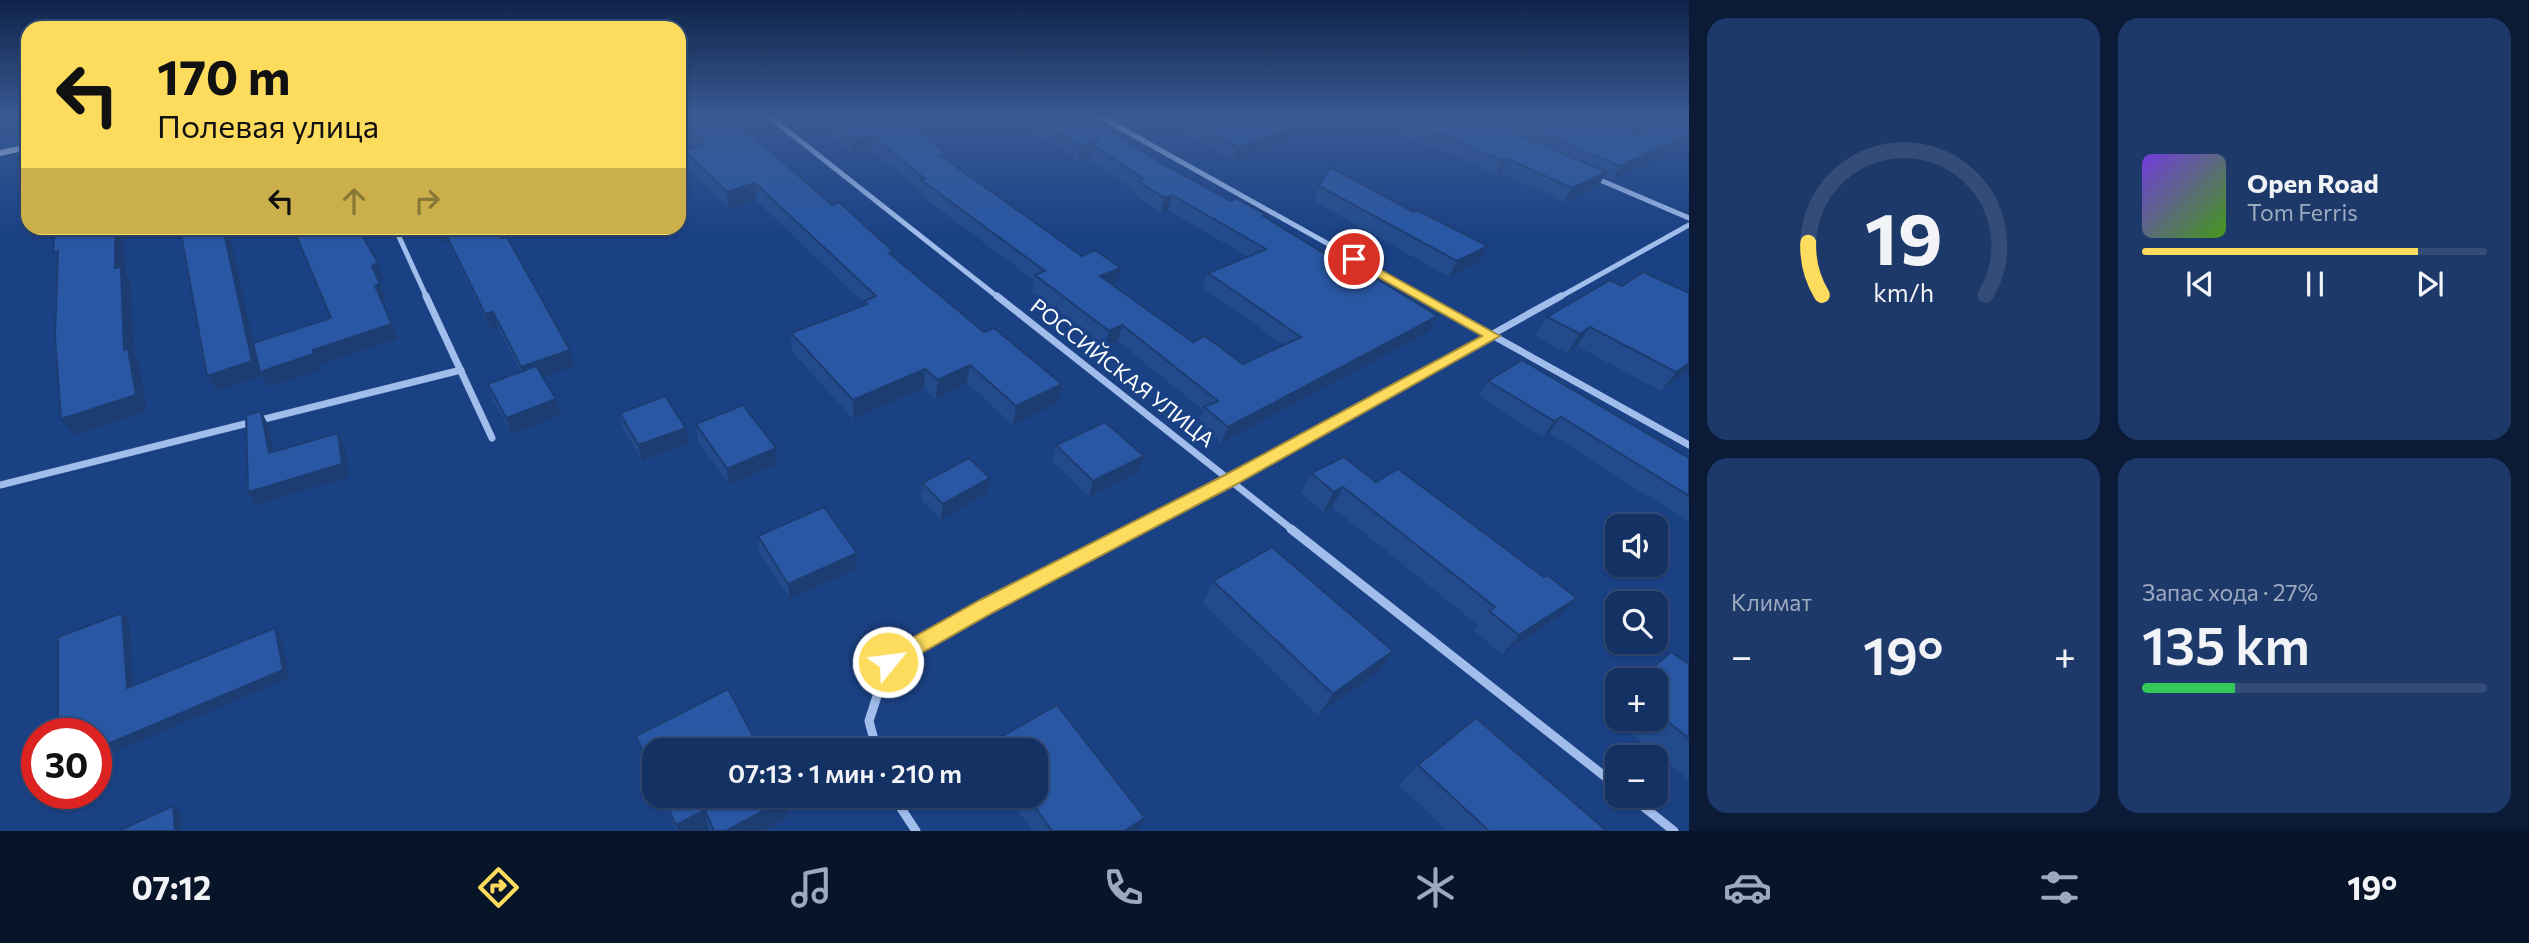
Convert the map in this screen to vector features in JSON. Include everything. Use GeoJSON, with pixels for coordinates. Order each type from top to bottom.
{"type":"FeatureCollection","features":[{"type":"Feature","properties":{"kind":"street","name":"РОССИЙСКАЯ УЛИЦА"},"geometry":{"type":"LineString","coordinates":[[820,156],[1605,777]]}},
{"type":"Feature","properties":{"kind":"street"},"geometry":{"type":"LineString","coordinates":[[1170,156],[1689,445]]}},
{"type":"Feature","properties":{"kind":"street"},"geometry":{"type":"LineString","coordinates":[[1589,176],[1689,218]]}},
{"type":"Feature","properties":{"kind":"street"},"geometry":{"type":"LineString","coordinates":[[874,738],[870,721],[888,662],[987,606],[1229,481],[1689,225]]}},
{"type":"Feature","properties":{"kind":"street"},"geometry":{"type":"LineString","coordinates":[[398,235],[492,438]]}},
{"type":"Feature","properties":{"kind":"street"},"geometry":{"type":"LineString","coordinates":[[0,485],[461,370]]}},
{"type":"Feature","properties":{"kind":"street"},"geometry":{"type":"LineString","coordinates":[[901,808],[916,831]]}},
{"type":"Feature","properties":{"kind":"street"},"geometry":{"type":"LineString","coordinates":[[1645,808],[1674,831]]}},
{"type":"Feature","properties":{"kind":"building"},"geometry":{"type":"Polygon","coordinates":[[[690,156],[776,156],[832,205],[839,202],[894,252],[889,253],[984,332],[994,328],[1062,384],[1016,406],[970,365],[938,380],[925,369],[853,400],[791,333],[867,304],[864,301],[876,296],[755,183],[727,192],[690,156]]]}},
{"type":"Feature","properties":{"kind":"building"},"geometry":{"type":"Polygon","coordinates":[[[897,156],[941,156],[1082,256],[1095,250],[1121,268],[1100,276],[1193,342],[1205,336],[1243,364],[1301,337],[1208,273],[1266,249],[1172,195],[1165,198],[1138,181],[1144,179],[1109,156],[1150,156],[1231,201],[1236,198],[1267,215],[1263,216],[1340,263],[1346,260],[1438,316],[1228,427],[1204,407],[1218,401],[1122,325],[1109,331],[1035,275],[1045,271],[921,180],[925,179],[897,156]]]}},
{"type":"Feature","properties":{"kind":"building"},"geometry":{"type":"Polygon","coordinates":[[[1491,156],[1568,156],[1607,172],[1572,188],[1508,159],[1502,161],[1491,156]]]}},
{"type":"Feature","properties":{"kind":"building"},"geometry":{"type":"Polygon","coordinates":[[[1596,156],[1643,156],[1620,166],[1596,156]]]}},
{"type":"Feature","properties":{"kind":"building"},"geometry":{"type":"Polygon","coordinates":[[[1330,167],[1414,212],[1417,210],[1488,246],[1457,261],[1319,186],[1330,167]]]}},
{"type":"Feature","properties":{"kind":"building"},"geometry":{"type":"Polygon","coordinates":[[[54,235],[115,235],[115,268],[121,267],[124,350],[128,349],[136,395],[61,419],[55,337],[58,251],[53,252],[54,235]]]}},
{"type":"Feature","properties":{"kind":"building"},"geometry":{"type":"Polygon","coordinates":[[[181,235],[225,235],[252,361],[207,376],[181,235]]]}},
{"type":"Feature","properties":{"kind":"building"},"geometry":{"type":"Polygon","coordinates":[[[296,235],[362,235],[378,263],[372,266],[380,284],[375,286],[392,324],[313,350],[314,354],[260,372],[253,343],[331,318],[296,235]]]}},
{"type":"Feature","properties":{"kind":"building"},"geometry":{"type":"Polygon","coordinates":[[[446,235],[507,237],[570,350],[521,367],[493,312],[485,314],[446,235]]]}},
{"type":"Feature","properties":{"kind":"building"},"geometry":{"type":"Polygon","coordinates":[[[1643,272],[1689,293],[1689,363],[1676,372],[1590,327],[1580,334],[1547,317],[1610,280],[1622,286],[1643,272]]]}},
{"type":"Feature","properties":{"kind":"building"},"geometry":{"type":"Polygon","coordinates":[[[1522,360],[1689,458],[1689,496],[1561,417],[1554,421],[1488,381],[1522,360]]]}},
{"type":"Feature","properties":{"kind":"building"},"geometry":{"type":"Polygon","coordinates":[[[536,366],[556,399],[506,418],[488,384],[536,366]]]}},
{"type":"Feature","properties":{"kind":"building"},"geometry":{"type":"Polygon","coordinates":[[[665,396],[686,428],[638,445],[620,413],[665,396]]]}},
{"type":"Feature","properties":{"kind":"building"},"geometry":{"type":"Polygon","coordinates":[[[743,405],[776,448],[727,469],[696,424],[743,405]]]}},
{"type":"Feature","properties":{"kind":"building"},"geometry":{"type":"Polygon","coordinates":[[[261,411],[269,453],[338,433],[342,464],[248,492],[246,415],[261,411]]]}},
{"type":"Feature","properties":{"kind":"building"},"geometry":{"type":"Polygon","coordinates":[[[1105,422],[1144,456],[1093,481],[1056,445],[1105,422]]]}},
{"type":"Feature","properties":{"kind":"building"},"geometry":{"type":"Polygon","coordinates":[[[1344,457],[1376,482],[1398,469],[1544,577],[1547,575],[1577,598],[1519,635],[1489,611],[1495,607],[1343,487],[1334,492],[1311,473],[1344,457]]]}},
{"type":"Feature","properties":{"kind":"building"},"geometry":{"type":"Polygon","coordinates":[[[969,458],[990,478],[943,504],[922,483],[969,458]]]}},
{"type":"Feature","properties":{"kind":"building"},"geometry":{"type":"Polygon","coordinates":[[[824,507],[857,553],[788,584],[758,536],[824,507]]]}},
{"type":"Feature","properties":{"kind":"building"},"geometry":{"type":"Polygon","coordinates":[[[1272,547],[1393,651],[1333,694],[1213,581],[1272,547]]]}},
{"type":"Feature","properties":{"kind":"building"},"geometry":{"type":"Polygon","coordinates":[[[122,613],[127,688],[275,628],[283,670],[112,742],[112,718],[58,718],[58,637],[122,613]]]}},
{"type":"Feature","properties":{"kind":"building"},"geometry":{"type":"Polygon","coordinates":[[[1671,652],[1689,664],[1689,738],[1668,722],[1668,668],[1652,668],[1671,652]]]}},
{"type":"Feature","properties":{"kind":"building"},"geometry":{"type":"Polygon","coordinates":[[[728,689],[754,738],[642,738],[642,749],[636,736],[728,689]]]}},
{"type":"Feature","properties":{"kind":"building"},"geometry":{"type":"Polygon","coordinates":[[[1057,705],[1145,818],[1124,831],[1052,831],[1036,808],[1048,808],[1048,738],[999,738],[1057,705]]]}},
{"type":"Feature","properties":{"kind":"building"},"geometry":{"type":"Polygon","coordinates":[[[1476,718],[1607,831],[1489,831],[1418,765],[1476,718]]]}},
{"type":"Feature","properties":{"kind":"building"},"geometry":{"type":"Polygon","coordinates":[[[173,806],[175,831],[118,831],[173,806]]]}},
{"type":"Feature","properties":{"kind":"building"},"geometry":{"type":"Polygon","coordinates":[[[668,808],[769,808],[726,831],[714,831],[705,810],[676,825],[668,808]]]}},
{"type":"Feature","properties":{"kind":"route"},"geometry":{"type":"LineString","coordinates":[[888,662],[987,606],[1229,481],[1493,336],[1354,259]]}}]}
